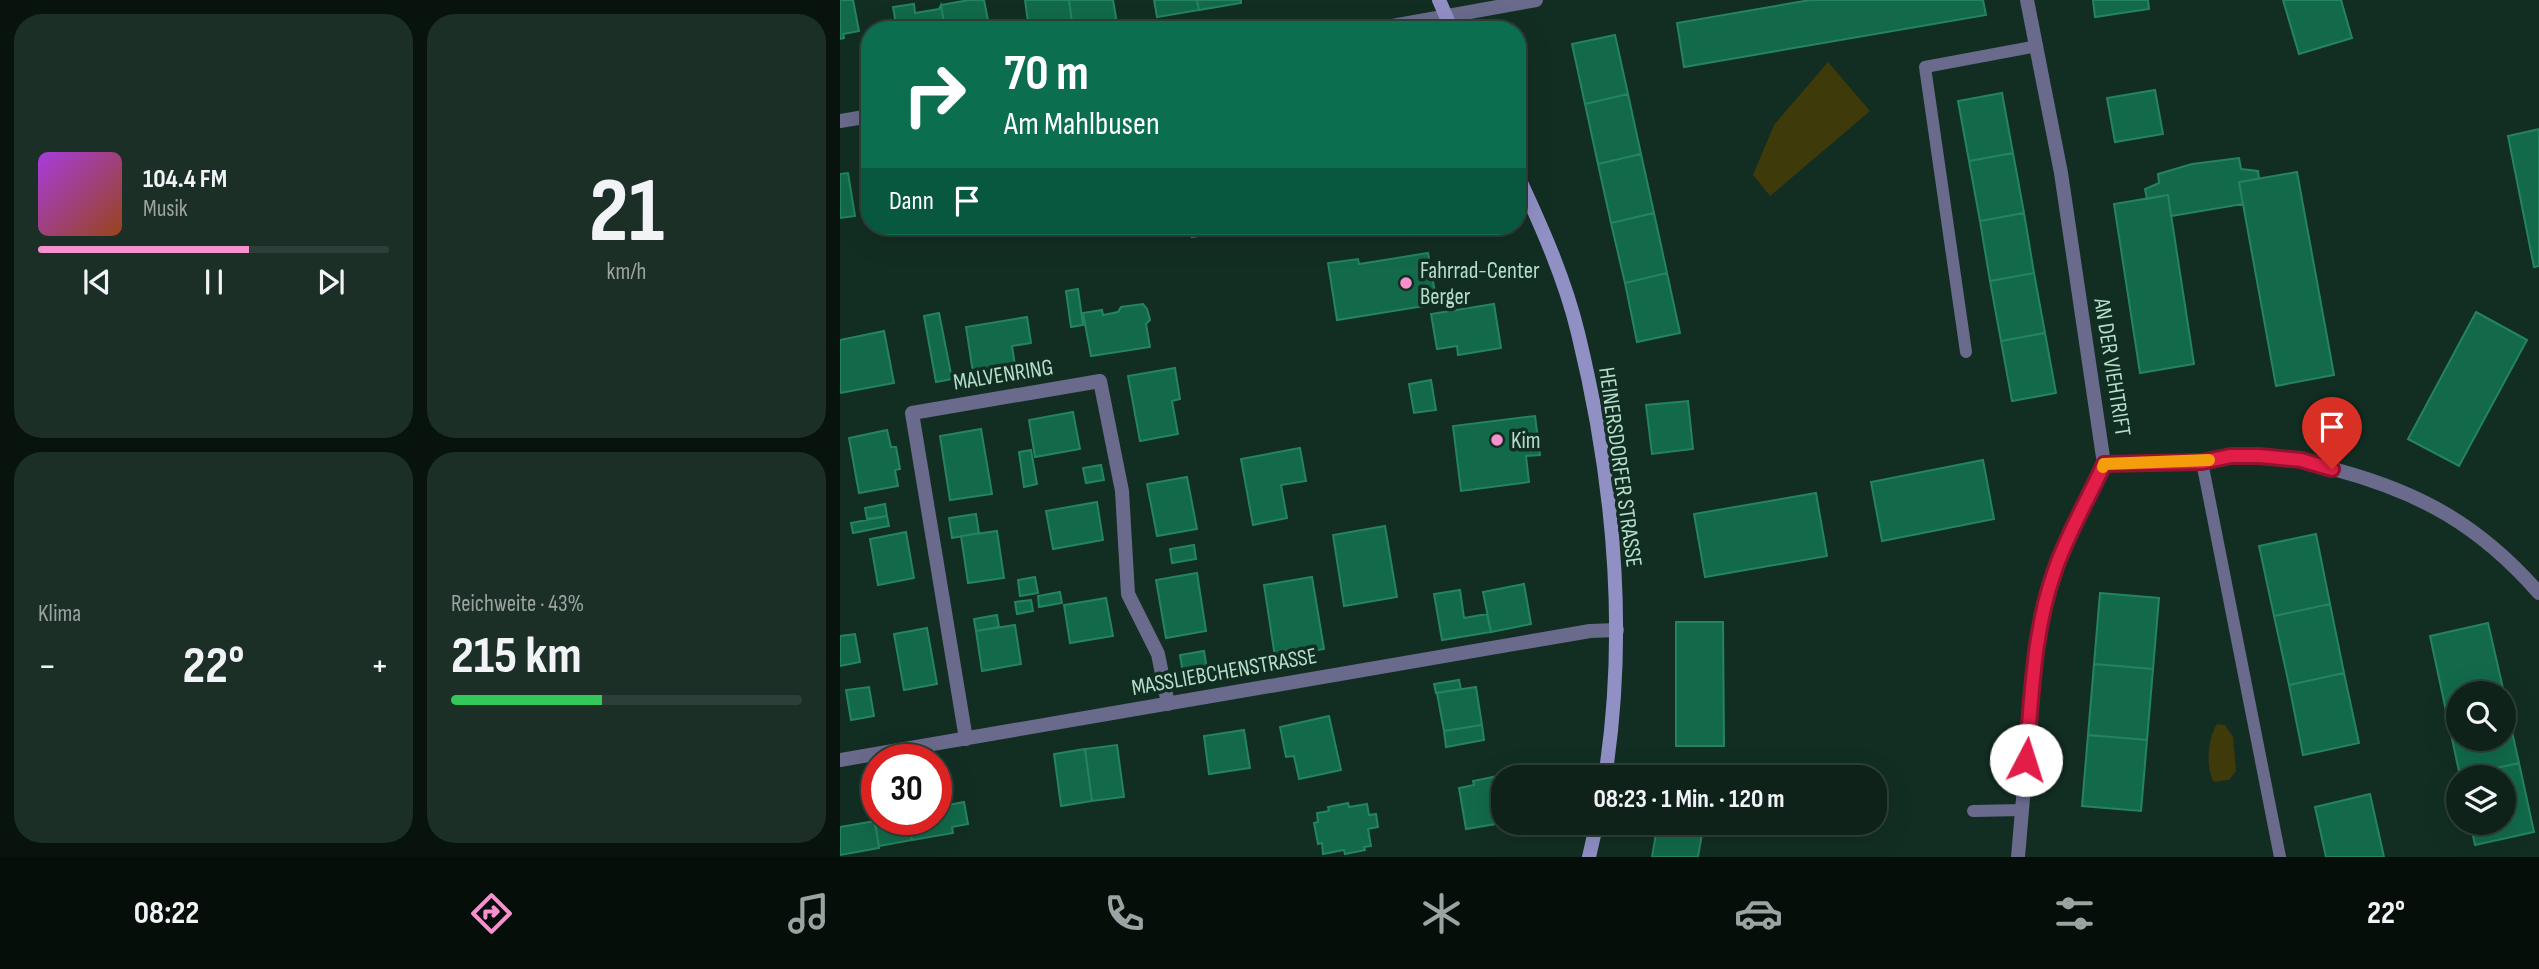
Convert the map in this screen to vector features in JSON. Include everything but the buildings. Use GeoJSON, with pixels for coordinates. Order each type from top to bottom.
{"type":"FeatureCollection","features":[{"type":"Feature","properties":{"kind":"main road"},"geometry":{"type":"LineString","coordinates":[[1439,0],[1448,21]]}},
{"type":"Feature","properties":{"kind":"main road","name":"HEINERSDORFER STRASSE"},"geometry":{"type":"LineString","coordinates":[[1526,196],[1564,289],[1578,332],[1598,433],[1609,511],[1617,631],[1614,700],[1606,765]]}},
{"type":"Feature","properties":{"kind":"main road"},"geometry":{"type":"LineString","coordinates":[[1589,857],[1594,835]]}},
{"type":"Feature","properties":{"kind":"street"},"geometry":{"type":"LineString","coordinates":[[1457,21],[1536,0]]}},
{"type":"Feature","properties":{"kind":"street","name":"AN DER VIEHTRIFT"},"geometry":{"type":"LineString","coordinates":[[2018,857],[2037,635],[2054,571],[2104,464],[2061,173],[2027,0]]}},
{"type":"Feature","properties":{"kind":"street"},"geometry":{"type":"LineString","coordinates":[[840,121],[861,118]]}},
{"type":"Feature","properties":{"kind":"street","name":"MALVENRING"},"geometry":{"type":"LineString","coordinates":[[965,739],[912,413],[1100,382],[1122,491],[1128,594],[1158,654],[1168,704]]}},
{"type":"Feature","properties":{"kind":"street"},"geometry":{"type":"LineString","coordinates":[[2104,464],[2202,462],[2231,456],[2259,456],[2301,460],[2365,478],[2410,494],[2449,513],[2518,569],[2539,593]]}},
{"type":"Feature","properties":{"kind":"street","name":"MASSLIEBCHENSTRASSE"},"geometry":{"type":"LineString","coordinates":[[840,760],[1590,631],[1617,631]]}},
{"type":"Feature","properties":{"kind":"lane"},"geometry":{"type":"LineString","coordinates":[[1966,352],[1925,67],[2038,46]]}},
{"type":"Feature","properties":{"kind":"lane"},"geometry":{"type":"LineString","coordinates":[[2202,462],[2280,857]]}},
{"type":"Feature","properties":{"kind":"lane"},"geometry":{"type":"LineString","coordinates":[[1973,811],[2022,810]]}},
{"type":"Feature","properties":{"kind":"shaded area"},"geometry":{"type":"Polygon","coordinates":[[[1828,62],[1870,111],[1770,196],[1753,175],[1774,125],[1828,62]]]}},
{"type":"Feature","properties":{"kind":"shaded area"},"geometry":{"type":"Polygon","coordinates":[[[2217,724],[2225,725],[2233,737],[2236,771],[2229,780],[2214,782],[2209,769],[2209,753],[2211,737],[2217,724]]]}},
{"type":"Feature","properties":{"kind":"slow traffic"},"geometry":{"type":"LineString","coordinates":[[2103,467],[2104,464],[2209,460]]}},
{"type":"Feature","properties":{"kind":"place","name":"Fahrrad-Center Berger"},"geometry":{"type":"Point","coordinates":[1406,283]}},
{"type":"Feature","properties":{"kind":"place","name":"Kim"},"geometry":{"type":"Point","coordinates":[1497,440]}},
{"type":"Feature","properties":{"kind":"route"},"geometry":{"type":"LineString","coordinates":[[2026,760],[2037,635],[2054,571],[2104,464],[2202,462],[2231,456],[2259,456],[2301,460],[2332,469]]}}]}
